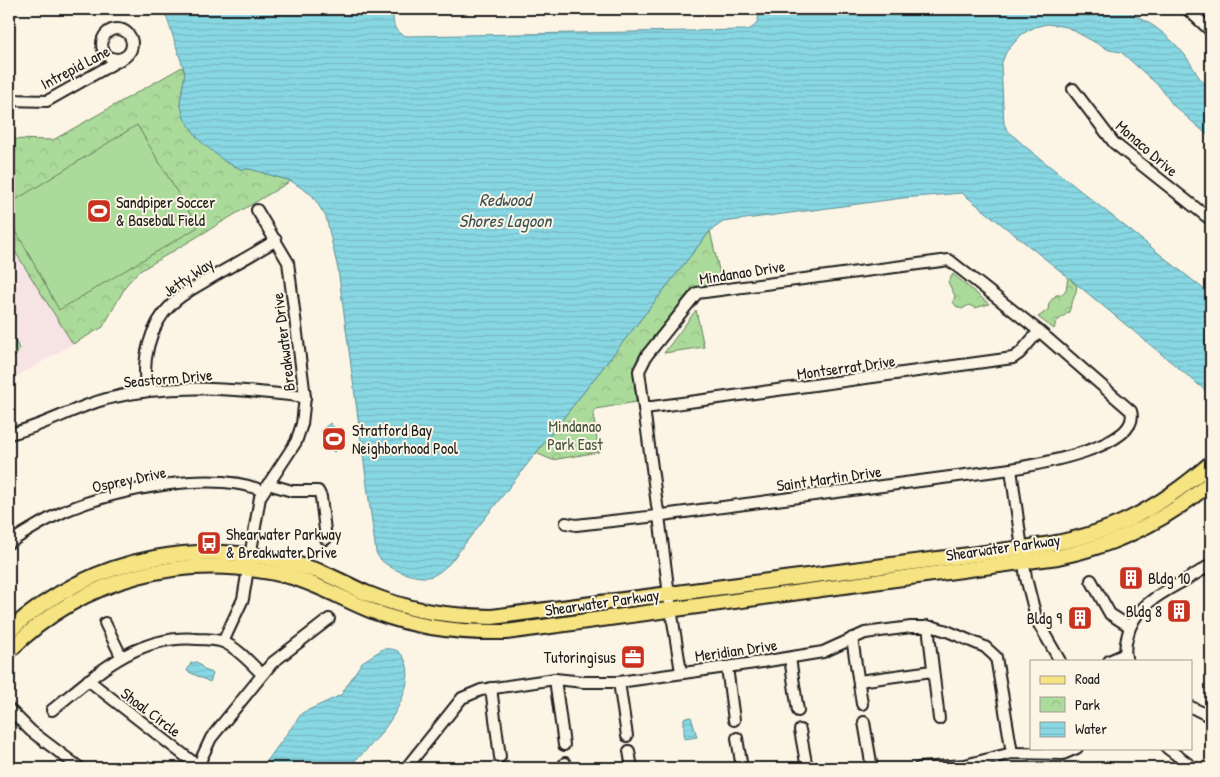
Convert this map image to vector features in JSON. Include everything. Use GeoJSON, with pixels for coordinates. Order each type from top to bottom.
{"type":"FeatureCollection","features":[{"type":"Feature","properties":{"kind":"main road","name":"Shearwater Parkway"},"geometry":{"type":"LineString","coordinates":[[9,631],[61,592],[115,568],[149,558],[187,552],[228,553],[325,589],[376,612],[443,630],[506,632],[670,603],[1022,548],[1092,535],[1116,526],[1167,499],[1211,463]]}},
{"type":"Feature","properties":{"kind":"main road","name":"Shearwater Parkway"},"geometry":{"type":"LineString","coordinates":[[670,603],[1024,562],[1073,554],[1108,544],[1144,528],[1173,512],[1211,482]]}},
{"type":"Feature","properties":{"kind":"main road","name":"Shearwater Parkway"},"geometry":{"type":"LineString","coordinates":[[9,652],[43,621],[64,607],[119,582],[177,567],[232,566],[248,562]]}},
{"type":"Feature","properties":{"kind":"street"},"geometry":{"type":"LineString","coordinates":[[1187,9],[1211,31]]}},
{"type":"Feature","properties":{"kind":"street","name":"Intrepid Lane"},"geometry":{"type":"LineString","coordinates":[[9,100],[47,101],[125,57]]}},
{"type":"Feature","properties":{"kind":"street","name":"Monaco Drive"},"geometry":{"type":"LineString","coordinates":[[1073,88],[1114,143],[1211,220]]}},
{"type":"Feature","properties":{"kind":"street","name":"Breakwater Drive"},"geometry":{"type":"LineString","coordinates":[[223,642],[242,603],[257,507],[266,487],[296,442],[302,424],[305,397],[288,265],[276,240],[257,210]]}},
{"type":"Feature","properties":{"kind":"street","name":"Jetty Way"},"geometry":{"type":"LineString","coordinates":[[147,391],[144,375],[146,356],[160,321],[169,307],[194,288],[276,240]]}},
{"type":"Feature","properties":{"kind":"street","name":"Mindanao Drive"},"geometry":{"type":"LineString","coordinates":[[681,672],[639,370],[643,361],[691,298],[702,292],[949,260],[1039,331],[1126,405],[1132,417]]}},
{"type":"Feature","properties":{"kind":"street","name":"Montserrat Drive"},"geometry":{"type":"LineString","coordinates":[[645,408],[1013,358],[1020,353],[1039,331]]}},
{"type":"Feature","properties":{"kind":"street","name":"Seastorm Drive"},"geometry":{"type":"LineString","coordinates":[[9,434],[86,406],[147,391],[213,387],[258,390],[305,397]]}},
{"type":"Feature","properties":{"kind":"street","name":"Saint Martin Drive"},"geometry":{"type":"LineString","coordinates":[[566,523],[576,525],[659,516],[1011,469],[1058,460],[1094,448],[1125,430],[1130,424],[1132,417]]}},
{"type":"Feature","properties":{"kind":"street"},"geometry":{"type":"LineString","coordinates":[[1011,469],[1024,562],[1037,621],[1059,660]]}},
{"type":"Feature","properties":{"kind":"street","name":"Osprey Drive"},"geometry":{"type":"LineString","coordinates":[[9,543],[65,512],[96,500],[136,490],[214,482],[318,492],[321,497],[326,539]]}},
{"type":"Feature","properties":{"kind":"street"},"geometry":{"type":"LineString","coordinates":[[1113,660],[1126,657],[1129,626],[1136,614],[1147,603],[1180,585],[1211,564]]}},
{"type":"Feature","properties":{"kind":"street"},"geometry":{"type":"LineString","coordinates":[[1090,580],[1110,614],[1129,626]]}},
{"type":"Feature","properties":{"kind":"street","name":"Shoal Circle"},"geometry":{"type":"LineString","coordinates":[[88,680],[198,767],[211,738],[262,674],[285,652],[328,620]]}},
{"type":"Feature","properties":{"kind":"street"},"geometry":{"type":"LineString","coordinates":[[105,623],[121,656]]}},
{"type":"Feature","properties":{"kind":"street"},"geometry":{"type":"LineString","coordinates":[[928,626],[939,719]]}},
{"type":"Feature","properties":{"kind":"street","name":"Meridian Drive"},"geometry":{"type":"LineString","coordinates":[[406,768],[462,698],[476,691],[555,679],[584,682],[619,682],[790,658],[824,652],[852,638],[865,634],[928,626],[948,631],[981,646],[996,657],[1012,754]]}},
{"type":"Feature","properties":{"kind":"street"},"geometry":{"type":"LineString","coordinates":[[852,638],[862,704]]}},
{"type":"Feature","properties":{"kind":"street"},"geometry":{"type":"LineString","coordinates":[[52,710],[121,656],[151,644],[175,639],[223,642],[262,674]]}},
{"type":"Feature","properties":{"kind":"street"},"geometry":{"type":"LineString","coordinates":[[790,658],[798,712]]}},
{"type":"Feature","properties":{"kind":"street"},"geometry":{"type":"LineString","coordinates":[[727,667],[734,720]]}},
{"type":"Feature","properties":{"kind":"street"},"geometry":{"type":"LineString","coordinates":[[859,681],[932,671]]}},
{"type":"Feature","properties":{"kind":"street"},"geometry":{"type":"LineString","coordinates":[[555,679],[564,746]]}},
{"type":"Feature","properties":{"kind":"street"},"geometry":{"type":"LineString","coordinates":[[619,682],[627,736]]}},
{"type":"Feature","properties":{"kind":"street"},"geometry":{"type":"LineString","coordinates":[[491,688],[500,757]]}},
{"type":"Feature","properties":{"kind":"street"},"geometry":{"type":"LineString","coordinates":[[1192,708],[1211,717]]}},
{"type":"Feature","properties":{"kind":"street"},"geometry":{"type":"LineString","coordinates":[[9,709],[31,731]]}},
{"type":"Feature","properties":{"kind":"street"},"geometry":{"type":"LineString","coordinates":[[9,718],[31,731],[80,768]]}},
{"type":"Feature","properties":{"kind":"street"},"geometry":{"type":"LineString","coordinates":[[864,722],[872,768]]}},
{"type":"Feature","properties":{"kind":"street"},"geometry":{"type":"LineString","coordinates":[[800,730],[807,768]]}},
{"type":"Feature","properties":{"kind":"street"},"geometry":{"type":"LineString","coordinates":[[737,738],[742,768]]}},
{"type":"Feature","properties":{"kind":"street"},"geometry":{"type":"LineString","coordinates":[[919,768],[965,765],[1012,754],[1054,755],[1068,753],[1073,750]]}},
{"type":"Feature","properties":{"kind":"street"},"geometry":{"type":"LineString","coordinates":[[1170,750],[1194,768]]}},
{"type":"Feature","properties":{"kind":"street"},"geometry":{"type":"LineString","coordinates":[[629,751],[632,768]]}},
{"type":"Feature","properties":{"kind":"shaded area"},"geometry":{"type":"Polygon","coordinates":[[[9,242],[73,344],[9,381],[9,242]]]}},
{"type":"Feature","properties":{"kind":"green space"},"geometry":{"type":"Polygon","coordinates":[[[182,67],[185,73],[180,102],[224,161],[241,169],[250,169],[291,181],[138,272],[127,284],[103,327],[73,344],[9,242],[9,139],[53,140],[182,67]]]}},
{"type":"Feature","properties":{"kind":"green space","name":"Sandpiper Soccer & Baseball Field"},"geometry":{"type":"Polygon","coordinates":[[[137,125],[198,227],[59,310],[9,218],[9,204],[137,125]]]}},
{"type":"Feature","properties":{"kind":"green space","name":"Mindanao Park East"},"geometry":{"type":"Polygon","coordinates":[[[710,231],[722,283],[703,285],[688,293],[638,357],[634,372],[636,402],[596,409],[593,414],[599,452],[552,460],[536,453],[710,231]]]}},
{"type":"Feature","properties":{"kind":"green space"},"geometry":{"type":"Polygon","coordinates":[[[953,274],[989,304],[975,308],[969,305],[962,309],[956,306],[953,302],[955,296],[948,282],[953,274]]]}},
{"type":"Feature","properties":{"kind":"green space"},"geometry":{"type":"Polygon","coordinates":[[[1068,277],[1077,286],[1076,293],[1069,312],[1056,322],[1054,329],[1038,317],[1048,310],[1049,303],[1056,295],[1061,295],[1066,290],[1068,277]]]}},
{"type":"Feature","properties":{"kind":"green space"},"geometry":{"type":"Polygon","coordinates":[[[696,310],[704,347],[664,353],[696,310]]]}},
{"type":"Feature","properties":{"kind":"green space"},"geometry":{"type":"Polygon","coordinates":[[[9,338],[16,342],[19,349],[16,356],[9,360],[9,338]]]}},
{"type":"Feature","properties":{"kind":"water","name":"Redwood Shores Lagoon"},"geometry":{"type":"Polygon","coordinates":[[[166,9],[393,9],[396,30],[408,36],[747,30],[754,27],[757,22],[759,9],[1120,9],[1147,22],[1170,39],[1184,54],[1202,81],[1211,88],[1211,138],[1173,105],[1160,87],[1121,52],[1109,50],[1067,27],[1047,24],[1035,27],[1022,34],[1006,52],[1001,65],[1004,124],[1008,131],[1027,148],[1211,295],[1211,395],[1068,277],[962,193],[903,198],[723,222],[710,231],[449,564],[432,576],[418,577],[409,575],[392,568],[379,558],[376,552],[338,269],[326,217],[312,195],[291,181],[250,169],[241,169],[224,161],[199,140],[184,118],[180,102],[185,73],[166,15],[166,9]]]}},
{"type":"Feature","properties":{"kind":"water","name":"Stratford Bay Neighborhood Pool"},"geometry":{"type":"Polygon","coordinates":[[[330,423],[340,435],[341,446],[334,452],[328,446],[331,443],[321,431],[330,423]]]}},
{"type":"Feature","properties":{"kind":"water"},"geometry":{"type":"Polygon","coordinates":[[[383,649],[396,650],[405,660],[408,673],[406,688],[390,720],[367,749],[344,768],[262,768],[302,713],[341,695],[362,662],[383,649]]]}},
{"type":"Feature","properties":{"kind":"water"},"geometry":{"type":"Polygon","coordinates":[[[197,662],[205,670],[213,674],[210,682],[187,671],[191,663],[197,662]]]}},
{"type":"Feature","properties":{"kind":"water"},"geometry":{"type":"Polygon","coordinates":[[[691,717],[697,737],[684,739],[684,718],[691,717]]]}},
{"type":"Feature","properties":{"kind":"place","name":"Sandpiper Soccer & Baseball Field"},"geometry":{"type":"Point","coordinates":[99,211]}},
{"type":"Feature","properties":{"kind":"place","name":"Stratford Bay Neighborhood Pool"},"geometry":{"type":"Point","coordinates":[334,439]}},
{"type":"Feature","properties":{"kind":"place","name":"Shearwater Parkway & Breakwater Drive"},"geometry":{"type":"Point","coordinates":[209,543]}},
{"type":"Feature","properties":{"kind":"place","name":"Bldg 10"},"geometry":{"type":"Point","coordinates":[1131,578]}},
{"type":"Feature","properties":{"kind":"place","name":"Bldg 8"},"geometry":{"type":"Point","coordinates":[1179,611]}},
{"type":"Feature","properties":{"kind":"place","name":"Bldg 9"},"geometry":{"type":"Point","coordinates":[1080,618]}},
{"type":"Feature","properties":{"kind":"place","name":"Tutoringisus"},"geometry":{"type":"Point","coordinates":[633,657]}}]}
